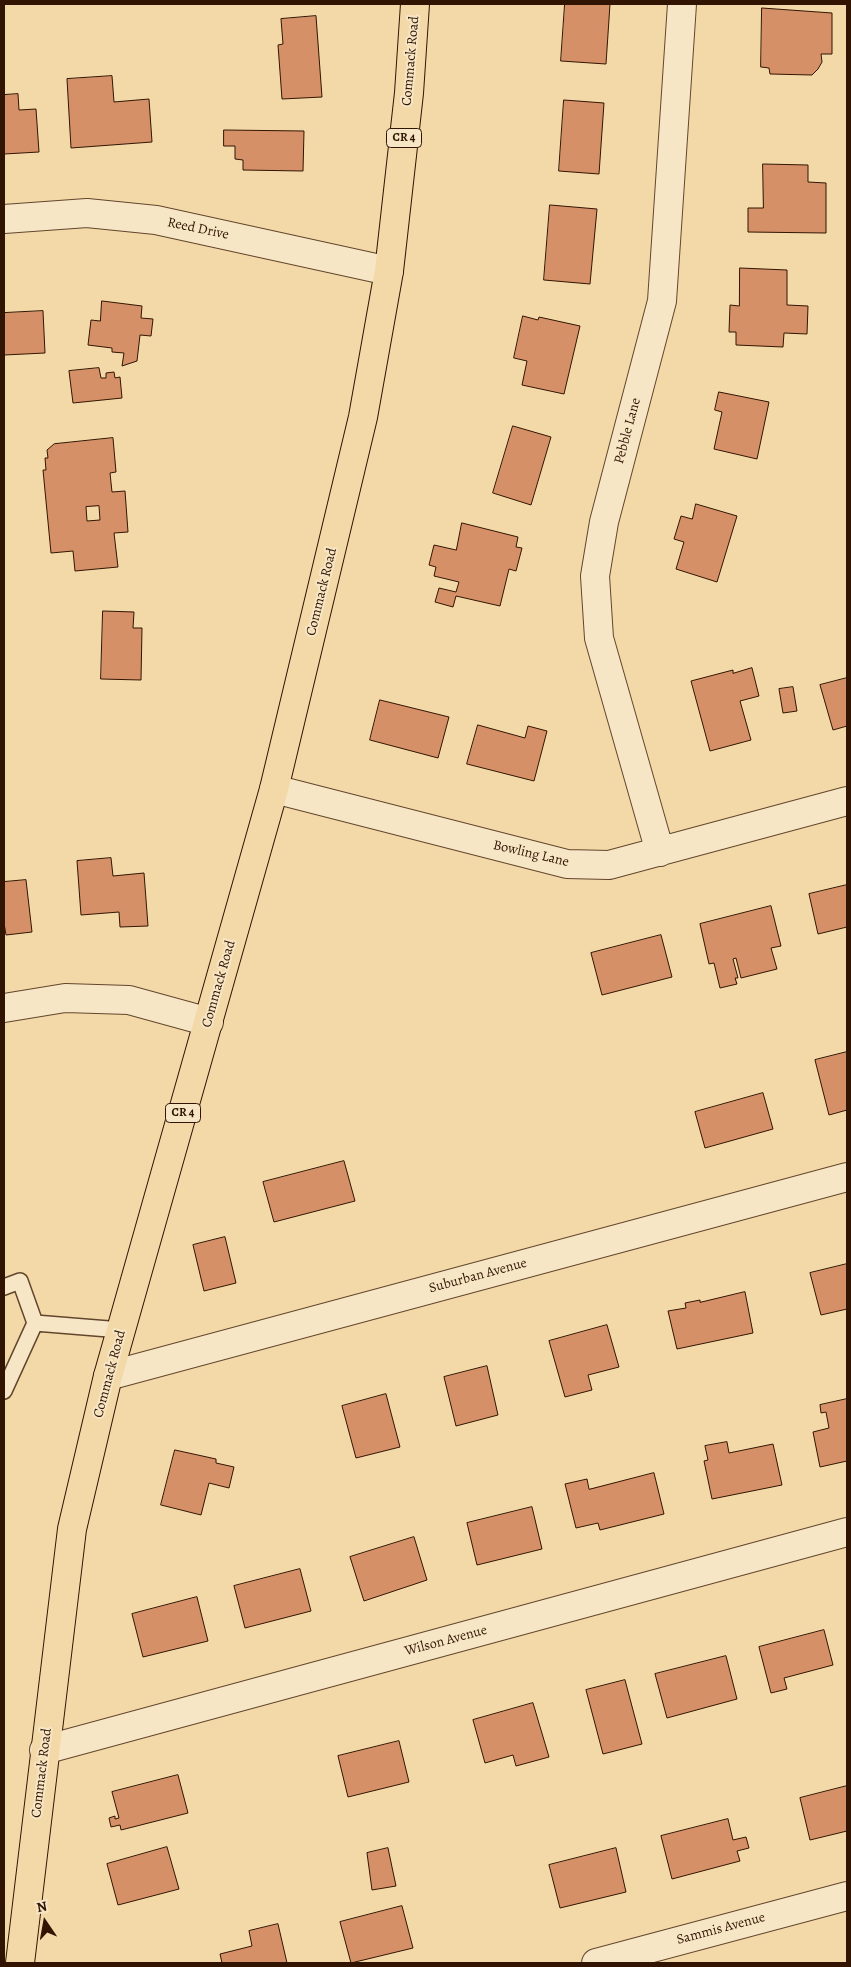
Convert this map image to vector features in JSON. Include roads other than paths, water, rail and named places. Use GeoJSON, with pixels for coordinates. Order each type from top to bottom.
{"type":"FeatureCollection","features":[{"type":"Feature","properties":{"kind":"main road","name":"Commack Road"},"geometry":{"type":"LineString","coordinates":[[20,1963],[44,1750],[72,1529],[108,1376],[274,789],[356,445],[389,271],[409,93],[415,4]]}},
{"type":"Feature","properties":{"kind":"street","name":"Pebble Lane"},"geometry":{"type":"LineString","coordinates":[[660,852],[599,638],[595,576],[604,522],[662,301],[682,4]]}},
{"type":"Feature","properties":{"kind":"street","name":"Reed Drive"},"geometry":{"type":"LineString","coordinates":[[4,219],[87,213],[156,220],[389,271]]}},
{"type":"Feature","properties":{"kind":"street","name":"Bowling Lane"},"geometry":{"type":"LineString","coordinates":[[274,789],[567,864],[609,865],[847,801]]}},
{"type":"Feature","properties":{"kind":"street"},"geometry":{"type":"LineString","coordinates":[[4,1008],[65,998],[129,1000],[209,1022]]}},
{"type":"Feature","properties":{"kind":"street","name":"Suburban Avenue"},"geometry":{"type":"LineString","coordinates":[[108,1376],[847,1177]]}},
{"type":"Feature","properties":{"kind":"street","name":"Wilson Avenue"},"geometry":{"type":"LineString","coordinates":[[44,1750],[847,1532]]}},
{"type":"Feature","properties":{"kind":"street","name":"Sammis Avenue"},"geometry":{"type":"LineString","coordinates":[[596,1963],[847,1896]]}},
{"type":"Feature","properties":{"kind":"lane"},"geometry":{"type":"LineString","coordinates":[[4,1286],[20,1281],[35,1323],[4,1391]]}},
{"type":"Feature","properties":{"kind":"lane"},"geometry":{"type":"LineString","coordinates":[[35,1323],[121,1330]]}}]}
